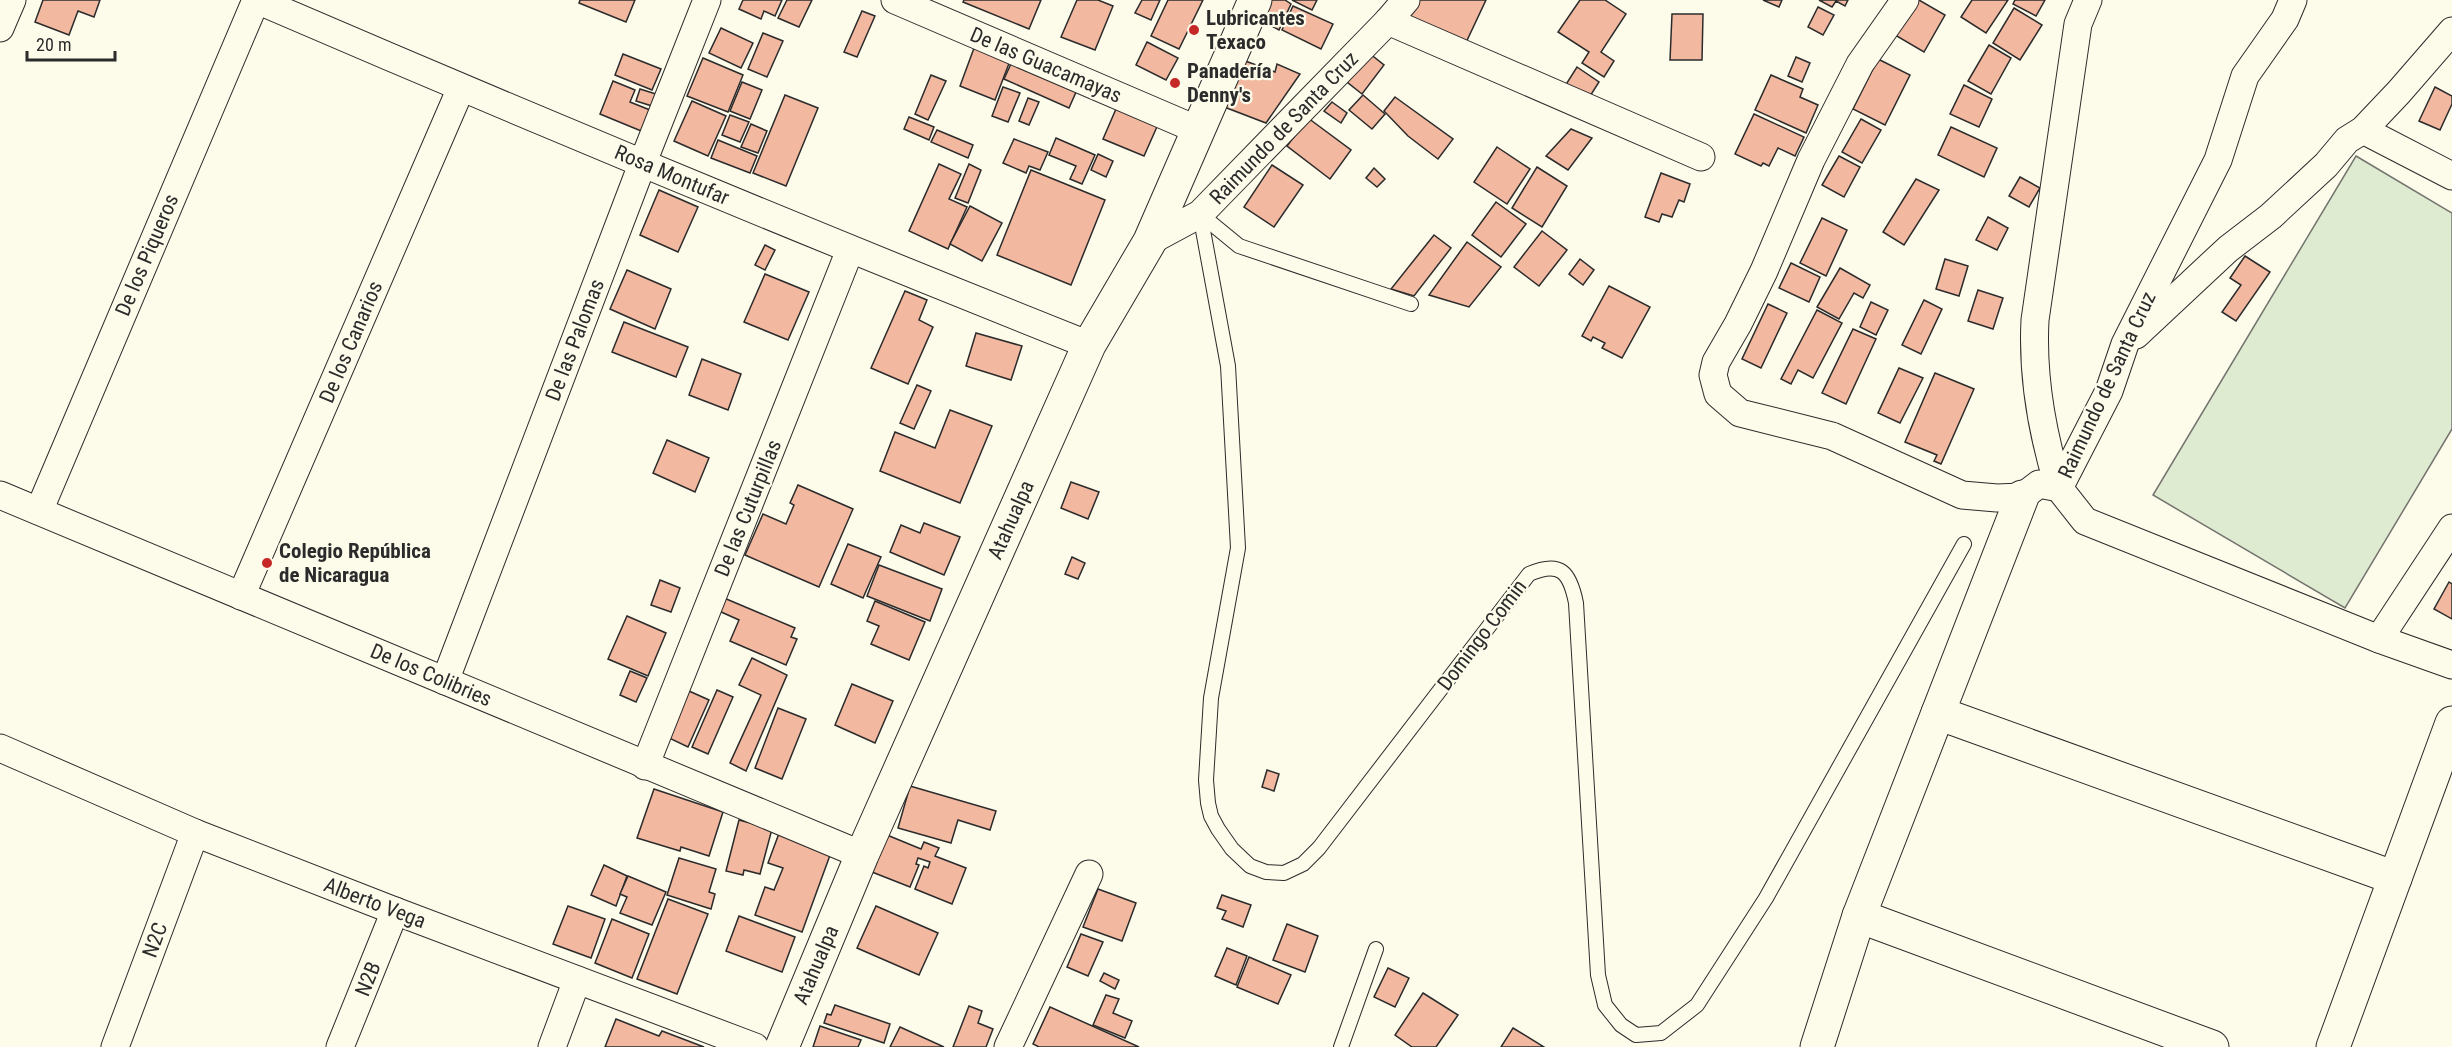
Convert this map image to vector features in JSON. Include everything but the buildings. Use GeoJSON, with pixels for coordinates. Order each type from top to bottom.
{"type":"FeatureCollection","features":[{"type":"Feature","properties":{"kind":"street"},"geometry":{"type":"LineString","coordinates":[[0,28],[12,0]]}},
{"type":"Feature","properties":{"kind":"street","name":"Rosa Montufar"},"geometry":{"type":"LineString","coordinates":[[256,0],[850,250],[1089,345]]}},
{"type":"Feature","properties":{"kind":"street","name":"De los Piqueros"},"geometry":{"type":"LineString","coordinates":[[39,511],[256,0]]}},
{"type":"Feature","properties":{"kind":"street","name":"De las Palomas"},"geometry":{"type":"LineString","coordinates":[[445,681],[707,0]]}},
{"type":"Feature","properties":{"kind":"street","name":"De las Guacamayas"},"geometry":{"type":"LineString","coordinates":[[895,0],[1198,130]]}},
{"type":"Feature","properties":{"kind":"street","name":"Atahualpa"},"geometry":{"type":"LineString","coordinates":[[782,1047],[862,855],[1089,345],[1150,241],[1255,0]]}},
{"type":"Feature","properties":{"kind":"street","name":"Raimundo de Santa Cruz"},"geometry":{"type":"LineString","coordinates":[[1150,241],[1200,214],[1406,0]]}},
{"type":"Feature","properties":{"kind":"street"},"geometry":{"type":"LineString","coordinates":[[1905,0],[1860,64],[1811,160],[1764,271],[1716,362],[1713,375],[1718,394],[1740,414],[1832,436],[1962,495],[1997,498],[2022,497]]}},
{"type":"Feature","properties":{"kind":"street","name":"Raimundo de Santa Cruz"},"geometry":{"type":"LineString","coordinates":[[2059,488],[2046,446],[2038,394],[2033,354],[2035,320],[2078,24],[2088,0]]}},
{"type":"Feature","properties":{"kind":"street","name":"Raimundo de Santa Cruz"},"geometry":{"type":"LineString","coordinates":[[2059,488],[2109,391],[2125,344],[2218,160],[2245,76],[2285,19],[2293,0]]}},
{"type":"Feature","properties":{"kind":"street"},"geometry":{"type":"LineString","coordinates":[[1388,21],[1701,157]]}},
{"type":"Feature","properties":{"kind":"street"},"geometry":{"type":"LineString","coordinates":[[2125,344],[2179,297],[2228,249],[2271,216],[2326,165],[2348,140],[2363,130],[2452,31]]}},
{"type":"Feature","properties":{"kind":"street","name":"De los Canarios"},"geometry":{"type":"LineString","coordinates":[[241,596],[461,88]]}},
{"type":"Feature","properties":{"kind":"street"},"geometry":{"type":"LineString","coordinates":[[2363,130],[2452,176]]}},
{"type":"Feature","properties":{"kind":"street","name":"De las Cuturpillas"},"geometry":{"type":"LineString","coordinates":[[645,766],[850,250]]}},
{"type":"Feature","properties":{"kind":"street"},"geometry":{"type":"LineString","coordinates":[[1817,1047],[1859,916],[2022,497],[2039,484],[2059,488],[2085,521],[2379,639],[2452,665]]}},
{"type":"Feature","properties":{"kind":"street","name":"De los Colibries"},"geometry":{"type":"LineString","coordinates":[[0,495],[862,855]]}},
{"type":"Feature","properties":{"kind":"street"},"geometry":{"type":"LineString","coordinates":[[2379,639],[2452,528]]}},
{"type":"Feature","properties":{"kind":"street"},"geometry":{"type":"LineString","coordinates":[[1938,713],[2395,878]]}},
{"type":"Feature","properties":{"kind":"street"},"geometry":{"type":"LineString","coordinates":[[2333,1047],[2452,723]]}},
{"type":"Feature","properties":{"kind":"street","name":"Alberto Vega"},"geometry":{"type":"LineString","coordinates":[[0,748],[195,833],[755,1047]]}},
{"type":"Feature","properties":{"kind":"street","name":"N2C"},"geometry":{"type":"LineString","coordinates":[[115,1047],[195,833]]}},
{"type":"Feature","properties":{"kind":"street"},"geometry":{"type":"LineString","coordinates":[[1008,1047],[1089,874]]}},
{"type":"Feature","properties":{"kind":"street","name":"N2B"},"geometry":{"type":"LineString","coordinates":[[340,1047],[395,911]]}},
{"type":"Feature","properties":{"kind":"street"},"geometry":{"type":"LineString","coordinates":[[1859,916],[2212,1047]]}},
{"type":"Feature","properties":{"kind":"street"},"geometry":{"type":"LineString","coordinates":[[552,1047],[578,980]]}},
{"type":"Feature","properties":{"kind":"lane"},"geometry":{"type":"LineString","coordinates":[[1200,214],[1239,246],[1411,304]]}},
{"type":"Feature","properties":{"kind":"lane","name":"Domingo Comin"},"geometry":{"type":"LineString","coordinates":[[1200,214],[1228,366],[1238,548],[1212,698],[1206,780],[1208,803],[1214,823],[1232,849],[1250,866],[1266,872],[1284,873],[1303,864],[1319,848],[1529,574],[1544,567],[1558,568],[1571,580],[1576,603],[1598,975],[1605,1005],[1621,1025],[1636,1035],[1661,1033],[1697,1005],[1767,898],[1964,544]]}},
{"type":"Feature","properties":{"kind":"lane"},"geometry":{"type":"LineString","coordinates":[[1341,1047],[1376,949]]}},
{"type":"Feature","properties":{"kind":"green space"},"geometry":{"type":"Polygon","coordinates":[[[2356,156],[2452,213],[2452,429],[2345,608],[2153,495],[2356,156]]]}},
{"type":"Feature","properties":{"kind":"place","name":"Lubricantes Texaco"},"geometry":{"type":"Point","coordinates":[1194,30]}},
{"type":"Feature","properties":{"kind":"place","name":"Panadería Denny's"},"geometry":{"type":"Point","coordinates":[1175,83]}},
{"type":"Feature","properties":{"kind":"place","name":"Colegio República de Nicaragua"},"geometry":{"type":"Point","coordinates":[267,563]}}]}
